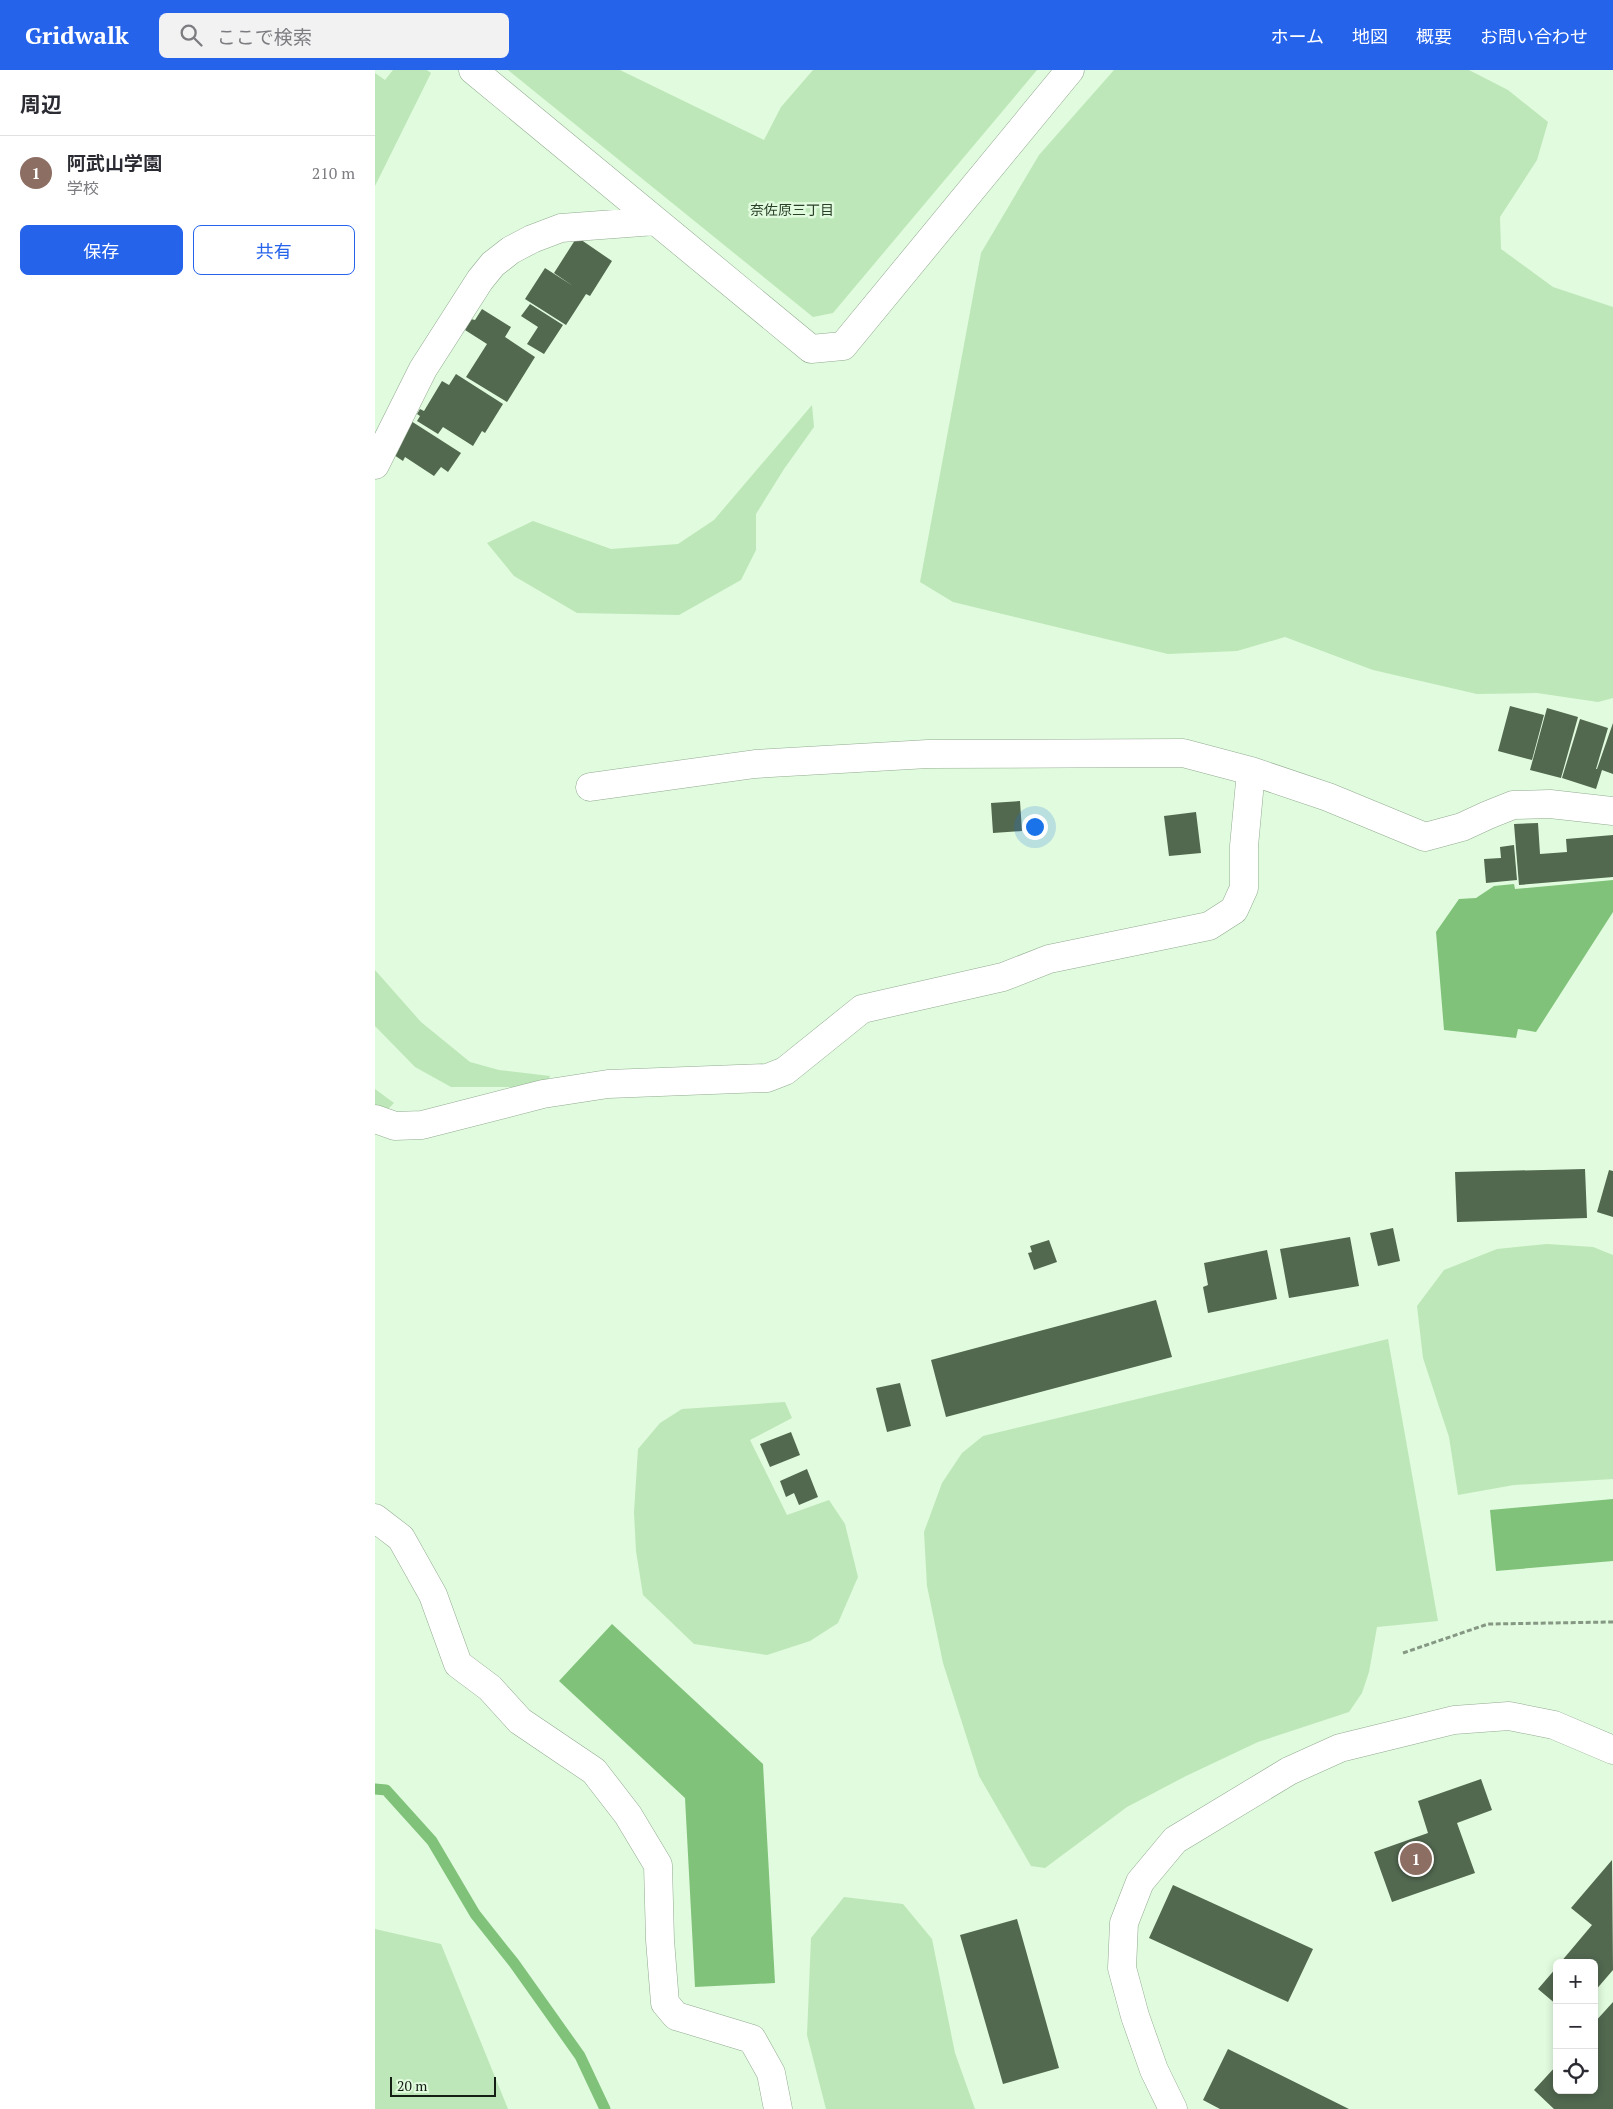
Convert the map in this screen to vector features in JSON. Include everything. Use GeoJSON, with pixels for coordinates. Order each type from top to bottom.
{"type":"FeatureCollection","features":[{"type":"Feature","properties":{"kind":"street"},"geometry":{"type":"LineString","coordinates":[[473,70],[811,349],[843,346],[1070,70]]}},
{"type":"Feature","properties":{"kind":"street"},"geometry":{"type":"LineString","coordinates":[[375,465],[423,369],[480,280],[493,264],[518,246],[561,228],[655,221]]}},
{"type":"Feature","properties":{"kind":"street"},"geometry":{"type":"LineString","coordinates":[[590,787],[755,764],[928,754],[1183,753],[1251,771],[1328,796],[1425,837],[1462,827],[1513,806],[1550,804],[1613,811]]}},
{"type":"Feature","properties":{"kind":"street"},"geometry":{"type":"LineString","coordinates":[[375,1119],[395,1126],[422,1125],[543,1094],[608,1084],[767,1078],[785,1071],[862,1009],[1003,977],[1049,959],[1209,926],[1234,910],[1244,888],[1244,846],[1251,771]]}},
{"type":"Feature","properties":{"kind":"street"},"geometry":{"type":"LineString","coordinates":[[375,1518],[401,1538],[433,1596],[458,1664],[490,1688],[520,1720],[594,1771],[628,1815],[658,1866],[660,1940],[665,2003],[676,2016],[752,2039],[771,2073],[778,2109]]}},
{"type":"Feature","properties":{"kind":"street"},"geometry":{"type":"LineString","coordinates":[[1173,2109],[1154,2070],[1135,2016],[1122,1968],[1124,1923],[1141,1882],[1175,1840],[1289,1771],[1340,1748],[1454,1720],[1509,1716],[1554,1724],[1613,1750]]}},
{"type":"Feature","properties":{"kind":"path"},"geometry":{"type":"LineString","coordinates":[[1403,1653],[1488,1624],[1613,1622]]}},
{"type":"Feature","properties":{"kind":"shaded area"},"geometry":{"type":"Polygon","coordinates":[[[393,70],[427,70],[431,73],[375,186],[375,73],[385,80],[393,70]]]}},
{"type":"Feature","properties":{"kind":"shaded area"},"geometry":{"type":"Polygon","coordinates":[[[508,70],[620,70],[764,140],[781,107],[813,70],[1037,70],[833,313],[813,317],[508,70]]]}},
{"type":"Feature","properties":{"kind":"shaded area"},"geometry":{"type":"Polygon","coordinates":[[[1114,70],[1469,70],[1508,90],[1548,122],[1537,160],[1500,217],[1501,249],[1553,287],[1613,307],[1613,698],[1598,702],[1537,693],[1477,694],[1373,670],[1285,637],[1237,651],[1168,654],[953,602],[920,582],[981,253],[1039,155],[1114,70]]]}},
{"type":"Feature","properties":{"kind":"shaded area"},"geometry":{"type":"Polygon","coordinates":[[[812,405],[814,427],[784,469],[756,514],[756,550],[741,580],[679,615],[577,613],[514,576],[487,543],[533,521],[611,549],[678,544],[714,520],[812,405]]]}},
{"type":"Feature","properties":{"kind":"shaded area"},"geometry":{"type":"Polygon","coordinates":[[[1613,880],[1613,912],[1536,1032],[1518,1029],[1516,1038],[1444,1030],[1436,932],[1459,899],[1476,898],[1494,886],[1514,884],[1515,889],[1613,880]]]}},
{"type":"Feature","properties":{"kind":"shaded area"},"geometry":{"type":"Polygon","coordinates":[[[375,970],[421,1022],[470,1062],[499,1070],[550,1076],[547,1082],[521,1087],[451,1087],[415,1067],[375,1026],[375,970]]]}},
{"type":"Feature","properties":{"kind":"shaded area"},"geometry":{"type":"Polygon","coordinates":[[[375,1089],[394,1103],[388,1109],[375,1109],[375,1089]]]}},
{"type":"Feature","properties":{"kind":"shaded area"},"geometry":{"type":"Polygon","coordinates":[[[1547,1244],[1593,1247],[1613,1255],[1613,1479],[1514,1485],[1458,1495],[1449,1437],[1423,1358],[1417,1306],[1444,1270],[1497,1249],[1547,1244]]]}},
{"type":"Feature","properties":{"kind":"shaded area"},"geometry":{"type":"Polygon","coordinates":[[[1388,1339],[1438,1621],[1377,1627],[1369,1672],[1362,1693],[1349,1712],[1258,1742],[1186,1776],[1127,1807],[1045,1868],[1031,1866],[979,1776],[943,1663],[927,1586],[924,1532],[942,1483],[962,1453],[983,1436],[1388,1339]]]}},
{"type":"Feature","properties":{"kind":"shaded area"},"geometry":{"type":"Polygon","coordinates":[[[785,1402],[792,1418],[750,1440],[787,1515],[829,1500],[845,1524],[858,1577],[838,1623],[810,1641],[767,1655],[694,1644],[643,1595],[636,1551],[634,1512],[638,1449],[660,1423],[682,1409],[785,1402]]]}},
{"type":"Feature","properties":{"kind":"shaded area"},"geometry":{"type":"Polygon","coordinates":[[[1613,1499],[1613,1561],[1496,1571],[1490,1510],[1613,1499]]]}},
{"type":"Feature","properties":{"kind":"shaded area"},"geometry":{"type":"Polygon","coordinates":[[[612,1624],[763,1764],[775,1983],[695,1987],[685,1798],[559,1681],[612,1624]]]}},
{"type":"Feature","properties":{"kind":"shaded area"},"geometry":{"type":"Polygon","coordinates":[[[844,1897],[903,1904],[932,1939],[955,2053],[975,2109],[826,2109],[807,2035],[811,1938],[844,1897]]]}},
{"type":"Feature","properties":{"kind":"shaded area"},"geometry":{"type":"Polygon","coordinates":[[[375,1929],[441,1944],[508,2109],[375,2109],[375,1929]]]}},
{"type":"Feature","properties":{"kind":"building"},"geometry":{"type":"Polygon","coordinates":[[[577,237],[612,261],[590,296],[586,294],[566,325],[525,299],[545,268],[573,286],[554,273],[577,237]]]}},
{"type":"Feature","properties":{"kind":"building"},"geometry":{"type":"Polygon","coordinates":[[[530,304],[563,325],[544,354],[527,344],[538,327],[521,316],[530,304]]]}},
{"type":"Feature","properties":{"kind":"building"},"geometry":{"type":"Polygon","coordinates":[[[482,309],[511,327],[505,337],[535,357],[507,402],[466,377],[487,344],[465,330],[471,319],[475,320],[482,309]]]}},
{"type":"Feature","properties":{"kind":"building"},"geometry":{"type":"Polygon","coordinates":[[[456,374],[503,404],[485,433],[482,431],[473,446],[443,427],[438,434],[417,421],[420,416],[417,414],[420,409],[424,411],[442,381],[449,385],[456,374]]]}},
{"type":"Feature","properties":{"kind":"building"},"geometry":{"type":"Polygon","coordinates":[[[411,421],[461,453],[448,472],[441,467],[434,476],[405,457],[403,461],[391,453],[411,421]]]}},
{"type":"Feature","properties":{"kind":"building"},"geometry":{"type":"Polygon","coordinates":[[[1510,706],[1544,715],[1532,760],[1498,751],[1510,706]]]}},
{"type":"Feature","properties":{"kind":"building"},"geometry":{"type":"Polygon","coordinates":[[[1547,708],[1578,717],[1561,778],[1530,770],[1547,708]]]}},
{"type":"Feature","properties":{"kind":"building"},"geometry":{"type":"Polygon","coordinates":[[[1580,719],[1608,728],[1596,769],[1613,723],[1613,774],[1602,770],[1596,789],[1562,778],[1580,719]]]}},
{"type":"Feature","properties":{"kind":"building"},"geometry":{"type":"Polygon","coordinates":[[[1020,801],[1022,831],[993,833],[991,803],[1020,801]]]}},
{"type":"Feature","properties":{"kind":"building"},"geometry":{"type":"Polygon","coordinates":[[[1196,812],[1201,853],[1169,856],[1164,816],[1196,812]]]}},
{"type":"Feature","properties":{"kind":"building"},"geometry":{"type":"Polygon","coordinates":[[[1538,823],[1540,854],[1567,852],[1566,839],[1613,835],[1613,877],[1519,885],[1514,824],[1538,823]]]}},
{"type":"Feature","properties":{"kind":"building"},"geometry":{"type":"Polygon","coordinates":[[[1514,845],[1517,880],[1486,883],[1484,859],[1501,858],[1500,847],[1514,845]]]}},
{"type":"Feature","properties":{"kind":"building"},"geometry":{"type":"Polygon","coordinates":[[[1585,1169],[1587,1218],[1457,1222],[1455,1172],[1585,1169]]]}},
{"type":"Feature","properties":{"kind":"building"},"geometry":{"type":"Polygon","coordinates":[[[1609,1170],[1613,1171],[1613,1217],[1597,1212],[1609,1170]]]}},
{"type":"Feature","properties":{"kind":"building"},"geometry":{"type":"Polygon","coordinates":[[[1393,1228],[1400,1261],[1378,1266],[1370,1233],[1393,1228]]]}},
{"type":"Feature","properties":{"kind":"building"},"geometry":{"type":"Polygon","coordinates":[[[1350,1237],[1359,1286],[1289,1298],[1280,1249],[1350,1237]]]}},
{"type":"Feature","properties":{"kind":"building"},"geometry":{"type":"Polygon","coordinates":[[[1049,1240],[1057,1262],[1034,1270],[1028,1253],[1032,1252],[1030,1246],[1049,1240]]]}},
{"type":"Feature","properties":{"kind":"building"},"geometry":{"type":"Polygon","coordinates":[[[1267,1250],[1277,1299],[1208,1313],[1203,1287],[1208,1285],[1204,1263],[1267,1250]]]}},
{"type":"Feature","properties":{"kind":"building"},"geometry":{"type":"Polygon","coordinates":[[[1156,1300],[1172,1357],[946,1417],[931,1360],[1156,1300]]]}},
{"type":"Feature","properties":{"kind":"building"},"geometry":{"type":"Polygon","coordinates":[[[900,1383],[911,1426],[887,1432],[876,1388],[900,1383]]]}},
{"type":"Feature","properties":{"kind":"building"},"geometry":{"type":"Polygon","coordinates":[[[791,1432],[800,1455],[770,1467],[760,1444],[791,1432]]]}},
{"type":"Feature","properties":{"kind":"building"},"geometry":{"type":"Polygon","coordinates":[[[807,1469],[818,1497],[799,1505],[794,1493],[786,1497],[780,1481],[807,1469]]]}},
{"type":"Feature","properties":{"kind":"building"},"geometry":{"type":"Polygon","coordinates":[[[1481,1779],[1492,1810],[1457,1823],[1475,1873],[1392,1902],[1374,1852],[1428,1833],[1418,1801],[1481,1779]]]}},
{"type":"Feature","properties":{"kind":"building"},"geometry":{"type":"Polygon","coordinates":[[[1612,1860],[1613,1970],[1598,1987],[1598,1959],[1563,1959],[1592,1925],[1571,1908],[1612,1860]]]}},
{"type":"Feature","properties":{"kind":"building"},"geometry":{"type":"Polygon","coordinates":[[[1173,1885],[1313,1949],[1288,2002],[1149,1938],[1173,1885]]]}},
{"type":"Feature","properties":{"kind":"building"},"geometry":{"type":"Polygon","coordinates":[[[1017,1919],[1059,2068],[1003,2084],[960,1935],[1017,1919]]]}},
{"type":"Feature","properties":{"kind":"building"},"geometry":{"type":"Polygon","coordinates":[[[1553,1972],[1553,2002],[1538,1989],[1553,1972]]]}},
{"type":"Feature","properties":{"kind":"building"},"geometry":{"type":"Polygon","coordinates":[[[1613,2002],[1613,2109],[1554,2109],[1534,2090],[1553,2069],[1553,2094],[1598,2094],[1598,2019],[1613,2002]]]}},
{"type":"Feature","properties":{"kind":"building"},"geometry":{"type":"Polygon","coordinates":[[[1228,2049],[1349,2109],[1220,2109],[1203,2100],[1228,2049]]]}},
{"type":"Feature","properties":{"kind":"waterway"},"geometry":{"type":"LineString","coordinates":[[375,1789],[386,1790],[432,1841],[475,1914],[514,1963],[580,2056],[605,2109]]}},
{"type":"Feature","properties":{"kind":"place","name":"阿武山学園"},"geometry":{"type":"Point","coordinates":[1416,1859]}},
{"type":"Feature","properties":{"kind":"district","name":"奈佐原三丁目"},"geometry":{"type":"Point","coordinates":[792,209]}}]}
